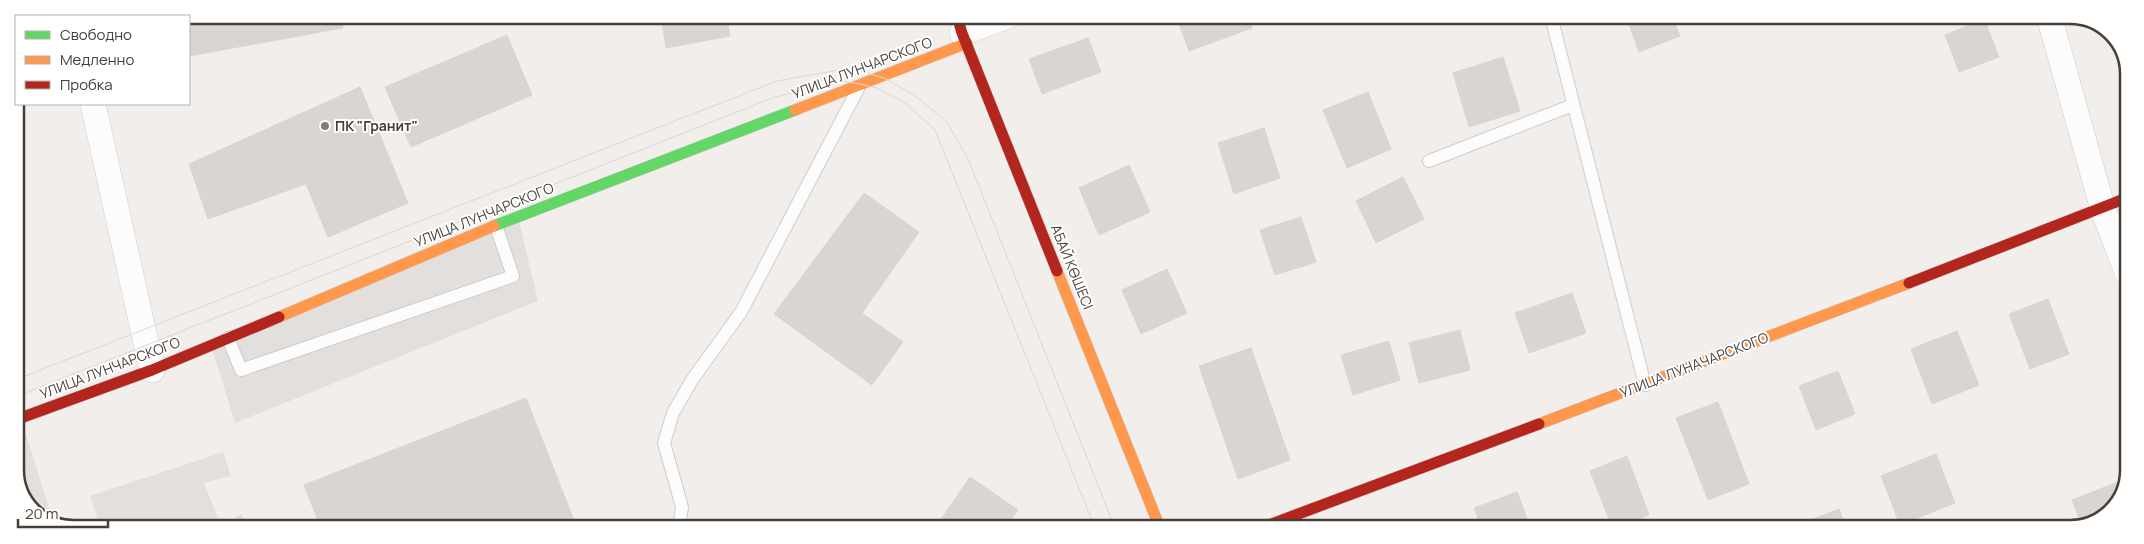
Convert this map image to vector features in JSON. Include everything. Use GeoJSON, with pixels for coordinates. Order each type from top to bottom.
{"type":"FeatureCollection","features":[{"type":"Feature","properties":{"kind":"street"},"geometry":{"type":"LineString","coordinates":[[962,30],[982,24]]}},
{"type":"Feature","properties":{"kind":"street"},"geometry":{"type":"LineString","coordinates":[[2051,24],[2102,206],[2120,254]]}},
{"type":"Feature","properties":{"kind":"street","name":"УЛИЦА ЛУНЧАРСКОГО"},"geometry":{"type":"LineString","coordinates":[[24,417],[152,370],[496,226],[860,84],[962,30]]}},
{"type":"Feature","properties":{"kind":"street","name":"АБАЙ КӨШЕСІ"},"geometry":{"type":"LineString","coordinates":[[962,30],[1157,520]]}},
{"type":"Feature","properties":{"kind":"street"},"geometry":{"type":"LineString","coordinates":[[92,105],[152,370]]}},
{"type":"Feature","properties":{"kind":"street","name":"УЛИЦА ЛУНАЧАРСКОГО"},"geometry":{"type":"LineString","coordinates":[[1280,520],[1645,385],[2120,200]]}},
{"type":"Feature","properties":{"kind":"lane"},"geometry":{"type":"LineString","coordinates":[[1553,24],[1645,385]]}},
{"type":"Feature","properties":{"kind":"lane"},"geometry":{"type":"LineString","coordinates":[[680,520],[682,508],[664,443],[673,413],[692,380],[741,312],[860,84]]}},
{"type":"Feature","properties":{"kind":"lane"},"geometry":{"type":"LineString","coordinates":[[1429,161],[1573,105]]}},
{"type":"Feature","properties":{"kind":"lane"},"geometry":{"type":"LineString","coordinates":[[228,338],[241,370],[513,276],[496,226]]}},
{"type":"Feature","properties":{"kind":"shaded area"},"geometry":{"type":"Polygon","coordinates":[[[518,217],[538,301],[235,423],[211,345],[518,217]]]}},
{"type":"Feature","properties":{"kind":"shaded area"},"geometry":{"type":"Polygon","coordinates":[[[24,428],[50,511],[47,512],[43,510],[28,490],[24,474],[24,428]]]}},
{"type":"Feature","properties":{"kind":"shaded area"},"geometry":{"type":"Polygon","coordinates":[[[223,452],[231,476],[204,483],[219,520],[98,520],[90,496],[223,452]]]}},
{"type":"Feature","properties":{"kind":"shaded area"},"geometry":{"type":"Polygon","coordinates":[[[241,514],[243,520],[231,520],[241,514]]]}},
{"type":"Feature","properties":{"kind":"building"},"geometry":{"type":"Polygon","coordinates":[[[190,24],[342,24],[343,28],[190,56],[190,24]]]}},
{"type":"Feature","properties":{"kind":"building"},"geometry":{"type":"Polygon","coordinates":[[[662,24],[728,24],[730,36],[666,48],[662,24]]]}},
{"type":"Feature","properties":{"kind":"building"},"geometry":{"type":"Polygon","coordinates":[[[1179,24],[1251,24],[1252,28],[1189,51],[1179,24]]]}},
{"type":"Feature","properties":{"kind":"building"},"geometry":{"type":"Polygon","coordinates":[[[1629,24],[1675,24],[1680,36],[1639,52],[1629,24]]]}},
{"type":"Feature","properties":{"kind":"building"},"geometry":{"type":"Polygon","coordinates":[[[1972,24],[1986,24],[1999,57],[1959,72],[1945,35],[1972,24]]]}},
{"type":"Feature","properties":{"kind":"building"},"geometry":{"type":"Polygon","coordinates":[[[507,35],[532,95],[411,147],[385,87],[507,35]]]}},
{"type":"Feature","properties":{"kind":"building"},"geometry":{"type":"Polygon","coordinates":[[[1088,38],[1101,72],[1042,94],[1029,59],[1088,38]]]}},
{"type":"Feature","properties":{"kind":"building"},"geometry":{"type":"Polygon","coordinates":[[[1503,57],[1520,111],[1469,127],[1453,73],[1503,57]]]}},
{"type":"Feature","properties":{"kind":"building","name":"ПК \"Гранит\""},"geometry":{"type":"Polygon","coordinates":[[[360,87],[408,203],[328,237],[306,184],[208,219],[189,164],[360,87]]]}},
{"type":"Feature","properties":{"kind":"building"},"geometry":{"type":"Polygon","coordinates":[[[1368,92],[1391,149],[1347,168],[1323,110],[1368,92]]]}},
{"type":"Feature","properties":{"kind":"building"},"geometry":{"type":"Polygon","coordinates":[[[1264,128],[1280,178],[1234,194],[1218,143],[1264,128]]]}},
{"type":"Feature","properties":{"kind":"building"},"geometry":{"type":"Polygon","coordinates":[[[1129,165],[1150,212],[1099,235],[1079,188],[1129,165]]]}},
{"type":"Feature","properties":{"kind":"building"},"geometry":{"type":"Polygon","coordinates":[[[1403,177],[1424,219],[1376,243],[1356,201],[1403,177]]]}},
{"type":"Feature","properties":{"kind":"building"},"geometry":{"type":"Polygon","coordinates":[[[864,193],[919,232],[862,313],[903,342],[872,385],[774,314],[864,193]]]}},
{"type":"Feature","properties":{"kind":"building"},"geometry":{"type":"Polygon","coordinates":[[[1301,217],[1316,262],[1275,275],[1260,230],[1301,217]]]}},
{"type":"Feature","properties":{"kind":"building"},"geometry":{"type":"Polygon","coordinates":[[[1167,269],[1187,313],[1141,334],[1122,290],[1167,269]]]}},
{"type":"Feature","properties":{"kind":"building"},"geometry":{"type":"Polygon","coordinates":[[[1572,293],[1586,333],[1529,353],[1515,313],[1572,293]]]}},
{"type":"Feature","properties":{"kind":"building"},"geometry":{"type":"Polygon","coordinates":[[[2048,299],[2069,354],[2030,369],[2009,314],[2048,299]]]}},
{"type":"Feature","properties":{"kind":"building"},"geometry":{"type":"Polygon","coordinates":[[[1460,330],[1470,370],[1419,383],[1409,343],[1460,330]]]}},
{"type":"Feature","properties":{"kind":"building"},"geometry":{"type":"Polygon","coordinates":[[[1957,331],[1979,385],[1932,404],[1911,349],[1957,331]]]}},
{"type":"Feature","properties":{"kind":"building"},"geometry":{"type":"Polygon","coordinates":[[[1389,341],[1400,380],[1353,395],[1341,355],[1389,341]]]}},
{"type":"Feature","properties":{"kind":"building"},"geometry":{"type":"Polygon","coordinates":[[[1251,348],[1290,460],[1238,479],[1199,366],[1251,348]]]}},
{"type":"Feature","properties":{"kind":"building"},"geometry":{"type":"Polygon","coordinates":[[[1838,371],[1855,414],[1816,430],[1799,386],[1838,371]]]}},
{"type":"Feature","properties":{"kind":"building"},"geometry":{"type":"Polygon","coordinates":[[[526,398],[574,520],[318,520],[304,485],[526,398]]]}},
{"type":"Feature","properties":{"kind":"building"},"geometry":{"type":"Polygon","coordinates":[[[1718,402],[1749,484],[1708,500],[1676,418],[1718,402]]]}},
{"type":"Feature","properties":{"kind":"building"},"geometry":{"type":"Polygon","coordinates":[[[1936,454],[1955,503],[1912,520],[1898,520],[1881,476],[1936,454]]]}},
{"type":"Feature","properties":{"kind":"building"},"geometry":{"type":"Polygon","coordinates":[[[1627,456],[1649,515],[1636,520],[1609,520],[1590,471],[1627,456]]]}},
{"type":"Feature","properties":{"kind":"building"},"geometry":{"type":"Polygon","coordinates":[[[970,477],[1018,510],[1011,520],[940,520],[970,477]]]}},
{"type":"Feature","properties":{"kind":"building"},"geometry":{"type":"Polygon","coordinates":[[[2118,482],[2114,495],[2108,503],[2101,510],[2087,518],[2080,519],[2072,500],[2118,482]]]}},
{"type":"Feature","properties":{"kind":"building"},"geometry":{"type":"Polygon","coordinates":[[[1517,492],[1528,520],[1479,520],[1474,508],[1517,492]]]}},
{"type":"Feature","properties":{"kind":"building"},"geometry":{"type":"Polygon","coordinates":[[[1839,509],[1843,520],[1811,520],[1839,509]]]}},
{"type":"Feature","properties":{"kind":"tram line"},"geometry":{"type":"LineString","coordinates":[[24,376],[777,81],[850,68],[884,78],[914,95],[947,122],[969,161],[1112,520]]}},
{"type":"Feature","properties":{"kind":"tram line"},"geometry":{"type":"LineString","coordinates":[[24,393],[775,97],[843,81],[877,88],[905,103],[935,130],[1092,520]]}},
{"type":"Feature","properties":{"kind":"traffic: fast"},"geometry":{"type":"LineString","coordinates":[[494,226],[795,110]]}},
{"type":"Feature","properties":{"kind":"traffic: slow"},"geometry":{"type":"LineString","coordinates":[[795,110],[967,43]]}},
{"type":"Feature","properties":{"kind":"traffic: slow"},"geometry":{"type":"LineString","coordinates":[[279,317],[494,226]]}},
{"type":"Feature","properties":{"kind":"traffic: slow"},"geometry":{"type":"LineString","coordinates":[[1057,271],[1157,520]]}},
{"type":"Feature","properties":{"kind":"traffic: slow"},"geometry":{"type":"LineString","coordinates":[[1539,424],[1909,283]]}},
{"type":"Feature","properties":{"kind":"traffic: jam"},"geometry":{"type":"LineString","coordinates":[[959,24],[1057,271]]}},
{"type":"Feature","properties":{"kind":"traffic: jam"},"geometry":{"type":"LineString","coordinates":[[1909,283],[2120,201]]}},
{"type":"Feature","properties":{"kind":"traffic: jam"},"geometry":{"type":"LineString","coordinates":[[24,417],[152,370],[279,317]]}},
{"type":"Feature","properties":{"kind":"traffic: jam"},"geometry":{"type":"LineString","coordinates":[[1282,520],[1539,424]]}},
{"type":"Feature","properties":{"kind":"place","name":"ПК \"Гранит\""},"geometry":{"type":"Point","coordinates":[325,126]}}]}
